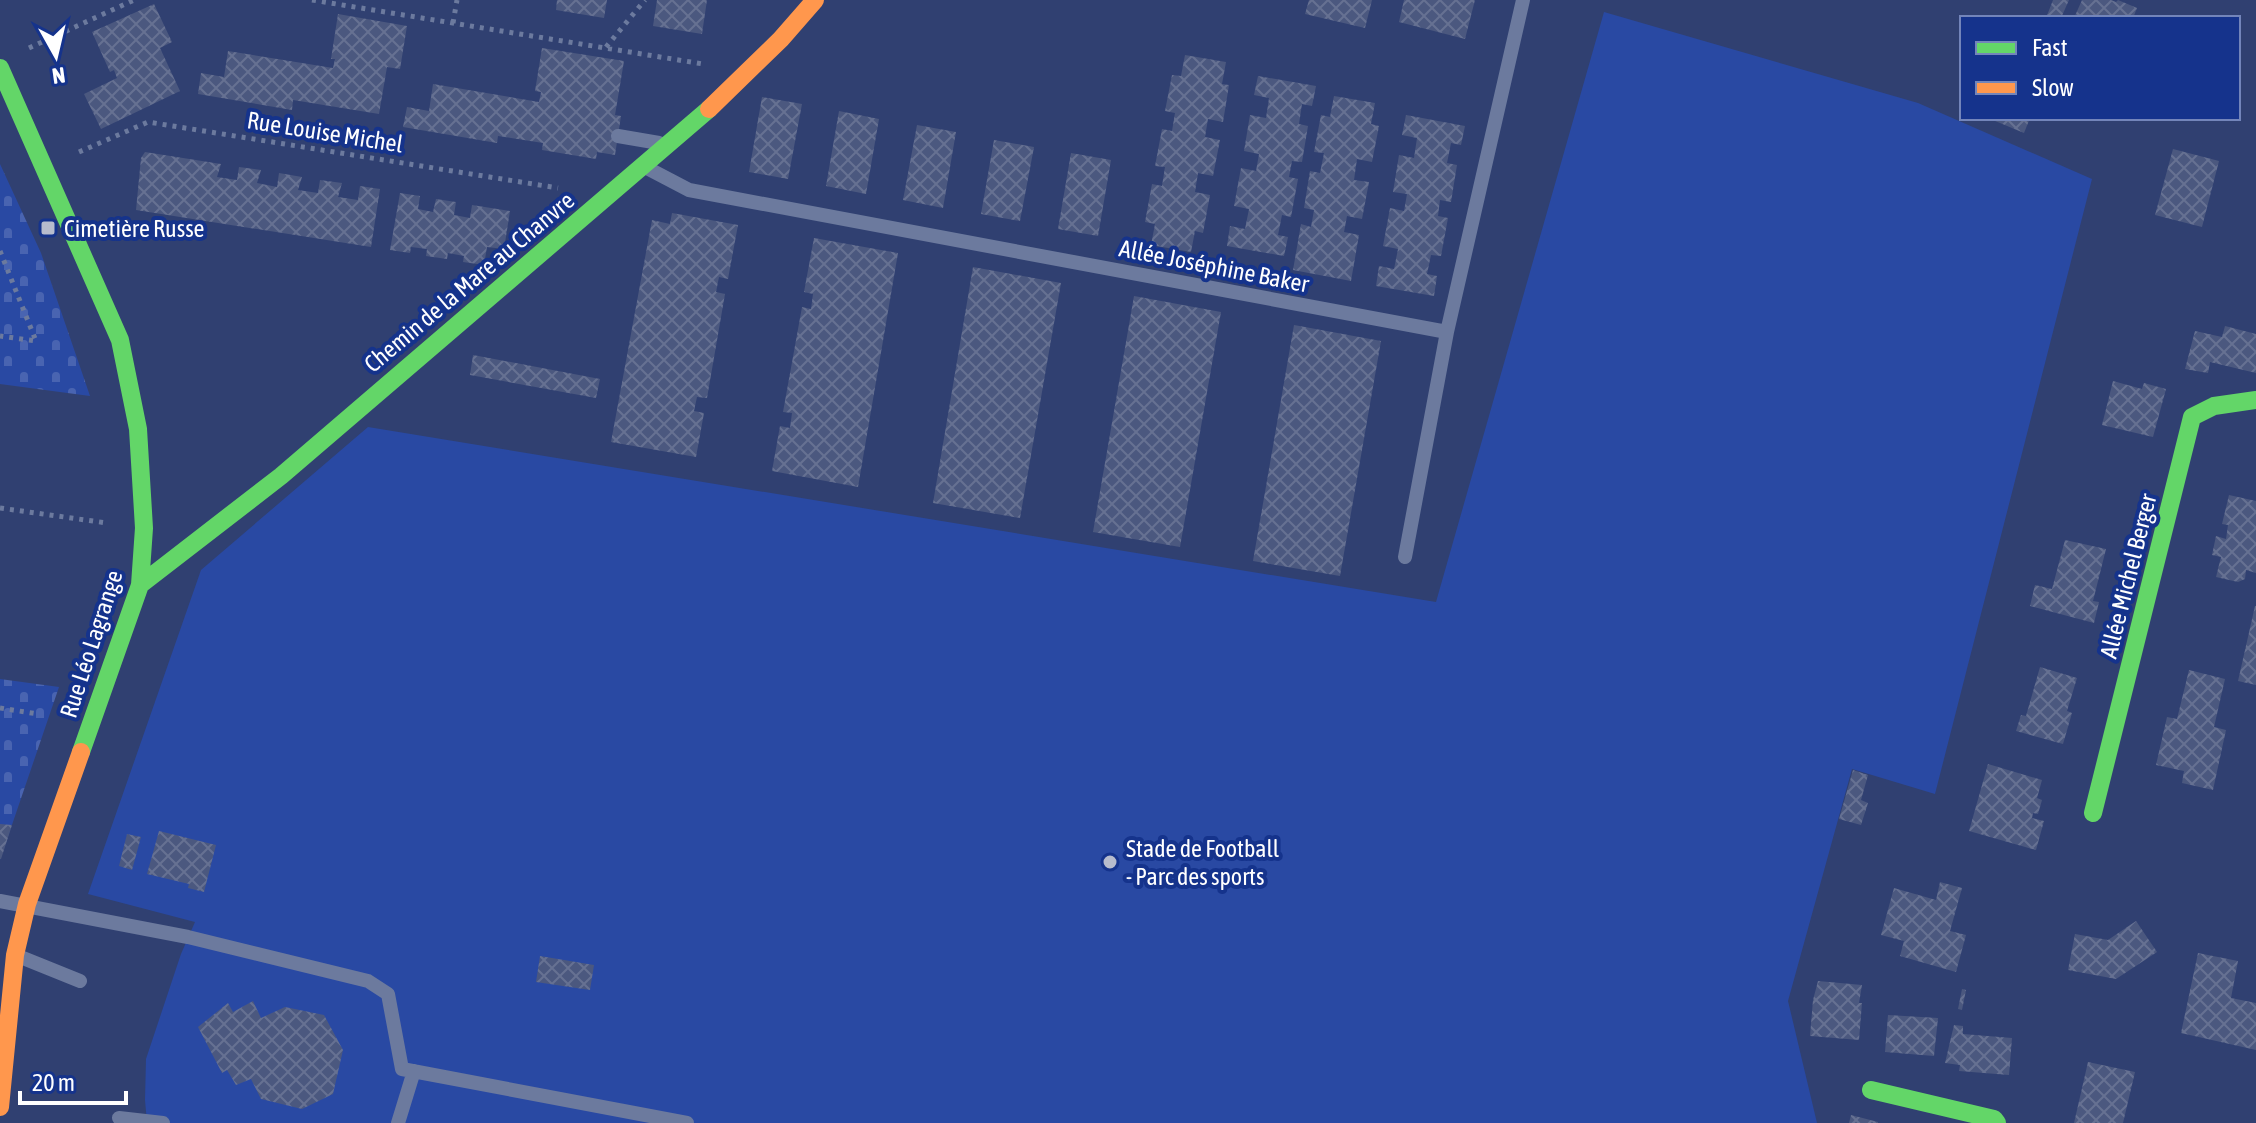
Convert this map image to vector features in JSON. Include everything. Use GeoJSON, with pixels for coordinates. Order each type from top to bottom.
{"type":"FeatureCollection","features":[{"type":"Feature","properties":{"kind":"street","name":"Chemin de la Mare au Chanvre"},"geometry":{"type":"LineString","coordinates":[[140,585],[220,525],[668,145],[786,35],[815,0]]}},
{"type":"Feature","properties":{"kind":"street","name":"Rue Léo Lagrange"},"geometry":{"type":"LineString","coordinates":[[0,68],[120,340],[138,429],[144,528],[140,585],[27,904],[15,955],[0,1107]]}},
{"type":"Feature","properties":{"kind":"street","name":"Allée Michel Berger"},"geometry":{"type":"LineString","coordinates":[[2093,813],[2192,417],[2212,406],[2256,400]]}},
{"type":"Feature","properties":{"kind":"street"},"geometry":{"type":"LineString","coordinates":[[1871,1090],[1994,1119],[1997,1123]]}},
{"type":"Feature","properties":{"kind":"lane"},"geometry":{"type":"LineString","coordinates":[[1405,557],[1447,332],[1523,0]]}},
{"type":"Feature","properties":{"kind":"lane"},"geometry":{"type":"LineString","coordinates":[[618,136],[668,145]]}},
{"type":"Feature","properties":{"kind":"lane","name":"Allée Joséphine Baker"},"geometry":{"type":"LineString","coordinates":[[643,166],[689,190],[1447,332]]}},
{"type":"Feature","properties":{"kind":"lane"},"geometry":{"type":"LineString","coordinates":[[0,901],[188,937],[368,981],[388,994],[402,1069],[687,1123]]}},
{"type":"Feature","properties":{"kind":"lane"},"geometry":{"type":"LineString","coordinates":[[15,955],[80,981]]}},
{"type":"Feature","properties":{"kind":"lane"},"geometry":{"type":"LineString","coordinates":[[398,1123],[414,1071]]}},
{"type":"Feature","properties":{"kind":"lane"},"geometry":{"type":"LineString","coordinates":[[119,1118],[163,1123]]}},
{"type":"Feature","properties":{"kind":"path"},"geometry":{"type":"LineString","coordinates":[[27,49],[134,0]]}},
{"type":"Feature","properties":{"kind":"path"},"geometry":{"type":"LineString","coordinates":[[312,0],[748,71]]}},
{"type":"Feature","properties":{"kind":"path"},"geometry":{"type":"LineString","coordinates":[[370,0],[373,10]]}},
{"type":"Feature","properties":{"kind":"path"},"geometry":{"type":"LineString","coordinates":[[453,23],[457,0]]}},
{"type":"Feature","properties":{"kind":"path"},"geometry":{"type":"LineString","coordinates":[[606,47],[645,0]]}},
{"type":"Feature","properties":{"kind":"path","name":"Rue Louise Michel"},"geometry":{"type":"LineString","coordinates":[[45,166],[148,122],[608,195]]}},
{"type":"Feature","properties":{"kind":"path"},"geometry":{"type":"LineString","coordinates":[[0,251],[36,341],[0,336]]}},
{"type":"Feature","properties":{"kind":"path"},"geometry":{"type":"LineString","coordinates":[[0,508],[144,528]]}},
{"type":"Feature","properties":{"kind":"path"},"geometry":{"type":"LineString","coordinates":[[0,708],[38,714]]}},
{"type":"Feature","properties":{"kind":"green space"},"geometry":{"type":"Polygon","coordinates":[[[1604,12],[1918,103],[2092,179],[1935,794],[1852,769],[1788,1001],[1817,1123],[147,1123],[146,1059],[181,954],[195,922],[88,894],[201,570],[368,427],[1436,602],[1604,12]]]}},
{"type":"Feature","properties":{"kind":"green space"},"geometry":{"type":"Polygon","coordinates":[[[0,164],[41,253],[90,396],[0,384],[0,164]]]}},
{"type":"Feature","properties":{"kind":"green space"},"geometry":{"type":"Polygon","coordinates":[[[0,679],[59,687],[0,860],[0,679]]]}},
{"type":"Feature","properties":{"kind":"building"},"geometry":{"type":"Polygon","coordinates":[[[557,0],[607,0],[604,18],[556,10],[557,0]]]}},
{"type":"Feature","properties":{"kind":"building"},"geometry":{"type":"Polygon","coordinates":[[[657,0],[707,0],[702,34],[653,26],[657,0]]]}},
{"type":"Feature","properties":{"kind":"building"},"geometry":{"type":"Polygon","coordinates":[[[1309,0],[1372,0],[1365,28],[1305,14],[1309,0]]]}},
{"type":"Feature","properties":{"kind":"building"},"geometry":{"type":"Polygon","coordinates":[[[1404,0],[1475,0],[1465,39],[1399,22],[1404,0]]]}},
{"type":"Feature","properties":{"kind":"building"},"geometry":{"type":"Polygon","coordinates":[[[2053,0],[2069,0],[2062,16],[2047,16],[2053,0]]]}},
{"type":"Feature","properties":{"kind":"building"},"geometry":{"type":"Polygon","coordinates":[[[2082,0],[2118,0],[2137,8],[2134,16],[2075,16],[2082,0]]]}},
{"type":"Feature","properties":{"kind":"building"},"geometry":{"type":"Polygon","coordinates":[[[154,4],[172,42],[160,48],[180,91],[101,129],[84,94],[117,78],[114,70],[110,72],[92,32],[154,4]]]}},
{"type":"Feature","properties":{"kind":"building"},"geometry":{"type":"Polygon","coordinates":[[[338,14],[407,26],[400,69],[387,67],[379,114],[293,100],[292,110],[198,94],[201,73],[224,77],[228,51],[333,68],[335,59],[331,59],[338,14]]]}},
{"type":"Feature","properties":{"kind":"building"},"geometry":{"type":"Polygon","coordinates":[[[542,48],[624,61],[615,115],[621,116],[615,155],[597,152],[596,159],[542,150],[543,143],[498,136],[497,143],[403,127],[407,107],[429,111],[433,84],[539,102],[541,92],[535,91],[542,48]]]}},
{"type":"Feature","properties":{"kind":"building"},"geometry":{"type":"Polygon","coordinates":[[[1185,55],[1226,62],[1222,84],[1229,85],[1223,122],[1208,119],[1205,137],[1220,140],[1213,176],[1198,173],[1195,192],[1210,195],[1203,233],[1195,231],[1191,252],[1151,245],[1155,224],[1145,222],[1152,184],[1162,186],[1165,167],[1155,166],[1162,129],[1172,131],[1175,113],[1165,111],[1172,75],[1181,76],[1185,55]]]}},
{"type":"Feature","properties":{"kind":"building"},"geometry":{"type":"Polygon","coordinates":[[[1258,76],[1316,86],[1312,106],[1302,104],[1299,124],[1308,126],[1302,162],[1292,161],[1289,177],[1298,179],[1291,217],[1282,215],[1278,235],[1288,237],[1284,256],[1227,246],[1230,226],[1245,229],[1249,209],[1234,206],[1241,168],[1256,171],[1259,154],[1244,151],[1250,115],[1266,118],[1269,98],[1254,95],[1258,76]]]}},
{"type":"Feature","properties":{"kind":"building"},"geometry":{"type":"Polygon","coordinates":[[[1334,96],[1375,103],[1371,124],[1379,126],[1372,162],[1357,159],[1354,180],[1369,182],[1362,219],[1347,216],[1344,232],[1359,235],[1351,281],[1293,270],[1301,224],[1311,227],[1314,210],[1304,208],[1310,171],[1320,173],[1324,153],[1314,152],[1321,115],[1330,117],[1334,96]]]}},
{"type":"Feature","properties":{"kind":"building"},"geometry":{"type":"Polygon","coordinates":[[[762,97],[802,104],[788,179],[749,172],[762,97]]]}},
{"type":"Feature","properties":{"kind":"building"},"geometry":{"type":"Polygon","coordinates":[[[839,111],[879,119],[866,194],[826,186],[839,111]]]}},
{"type":"Feature","properties":{"kind":"building"},"geometry":{"type":"Polygon","coordinates":[[[1406,115],[1465,126],[1461,145],[1451,143],[1447,163],[1457,165],[1451,202],[1440,200],[1438,216],[1448,218],[1441,256],[1431,255],[1427,274],[1437,276],[1434,296],[1376,286],[1379,266],[1394,269],[1398,249],[1383,246],[1390,208],[1404,211],[1407,194],[1393,192],[1399,155],[1414,158],[1417,138],[1402,135],[1406,115]]]}},
{"type":"Feature","properties":{"kind":"building"},"geometry":{"type":"Polygon","coordinates":[[[1993,120],[2029,120],[2024,133],[1993,120]]]}},
{"type":"Feature","properties":{"kind":"building"},"geometry":{"type":"Polygon","coordinates":[[[917,125],[956,132],[943,208],[903,200],[917,125]]]}},
{"type":"Feature","properties":{"kind":"building"},"geometry":{"type":"Polygon","coordinates":[[[994,140],[1034,147],[1020,221],[981,214],[994,140]]]}},
{"type":"Feature","properties":{"kind":"building"},"geometry":{"type":"Polygon","coordinates":[[[2173,149],[2219,161],[2202,227],[2155,215],[2173,149]]]}},
{"type":"Feature","properties":{"kind":"building"},"geometry":{"type":"Polygon","coordinates":[[[145,152],[221,164],[217,177],[237,180],[239,167],[261,170],[257,183],[277,187],[279,173],[302,177],[298,190],[318,193],[320,180],[342,183],[338,197],[358,200],[360,186],[380,189],[371,247],[136,210],[141,158],[145,152]]]}},
{"type":"Feature","properties":{"kind":"building"},"geometry":{"type":"Polygon","coordinates":[[[1071,153],[1111,160],[1098,236],[1058,229],[1071,153]]]}},
{"type":"Feature","properties":{"kind":"building"},"geometry":{"type":"Polygon","coordinates":[[[400,193],[420,196],[418,209],[433,212],[436,199],[456,202],[454,215],[470,218],[472,205],[510,211],[504,249],[487,247],[484,265],[463,262],[464,256],[448,253],[447,259],[426,256],[427,249],[411,247],[410,253],[390,250],[400,193]]]}},
{"type":"Feature","properties":{"kind":"building"},"geometry":{"type":"Polygon","coordinates":[[[672,213],[738,225],[728,279],[719,277],[716,292],[725,294],[707,398],[697,397],[694,411],[704,413],[696,457],[611,442],[652,220],[670,224],[672,213]]]}},
{"type":"Feature","properties":{"kind":"building"},"geometry":{"type":"Polygon","coordinates":[[[814,238],[898,253],[858,487],[772,471],[780,426],[790,428],[792,413],[783,412],[802,307],[811,309],[813,294],[804,292],[814,238]]]}},
{"type":"Feature","properties":{"kind":"building"},"geometry":{"type":"Polygon","coordinates":[[[973,267],[1061,283],[1020,518],[933,503],[973,267]]]}},
{"type":"Feature","properties":{"kind":"building"},"geometry":{"type":"Polygon","coordinates":[[[1134,296],[1221,312],[1180,547],[1093,532],[1134,296]]]}},
{"type":"Feature","properties":{"kind":"building"},"geometry":{"type":"Polygon","coordinates":[[[1294,325],[1381,341],[1340,576],[1253,561],[1294,325]]]}},
{"type":"Feature","properties":{"kind":"building"},"geometry":{"type":"Polygon","coordinates":[[[2225,326],[2256,334],[2256,373],[2210,362],[2208,373],[2185,369],[2195,331],[2222,337],[2225,326]]]}},
{"type":"Feature","properties":{"kind":"building"},"geometry":{"type":"Polygon","coordinates":[[[473,355],[600,379],[596,398],[470,375],[473,355]]]}},
{"type":"Feature","properties":{"kind":"building"},"geometry":{"type":"Polygon","coordinates":[[[2113,381],[2142,389],[2144,383],[2166,389],[2153,437],[2102,425],[2113,381]]]}},
{"type":"Feature","properties":{"kind":"building"},"geometry":{"type":"Polygon","coordinates":[[[2229,495],[2256,501],[2256,573],[2246,570],[2245,579],[2238,582],[2216,577],[2221,557],[2212,555],[2216,536],[2226,539],[2228,525],[2222,524],[2229,495]]]}},
{"type":"Feature","properties":{"kind":"building"},"geometry":{"type":"Polygon","coordinates":[[[2065,540],[2106,549],[2093,601],[2099,602],[2094,623],[2030,606],[2035,585],[2052,589],[2065,540]]]}},
{"type":"Feature","properties":{"kind":"building"},"geometry":{"type":"Polygon","coordinates":[[[2256,606],[2256,685],[2238,681],[2256,606]]]}},
{"type":"Feature","properties":{"kind":"building"},"geometry":{"type":"Polygon","coordinates":[[[2040,667],[2077,678],[2067,711],[2072,713],[2063,744],[2016,731],[2021,715],[2026,716],[2040,667]]]}},
{"type":"Feature","properties":{"kind":"building"},"geometry":{"type":"Polygon","coordinates":[[[2189,670],[2225,679],[2214,727],[2226,730],[2213,790],[2182,783],[2184,771],[2156,765],[2167,717],[2177,719],[2189,670]]]}},
{"type":"Feature","properties":{"kind":"building"},"geometry":{"type":"Polygon","coordinates":[[[1988,764],[2042,780],[2037,798],[2042,800],[2038,814],[2033,813],[2032,818],[2044,821],[2036,850],[1969,831],[1988,764]]]}},
{"type":"Feature","properties":{"kind":"building"},"geometry":{"type":"Polygon","coordinates":[[[1853,770],[1868,775],[1861,800],[1868,803],[1861,825],[1839,819],[1853,770]]]}},
{"type":"Feature","properties":{"kind":"building"},"geometry":{"type":"Polygon","coordinates":[[[0,824],[12,825],[1,859],[0,859],[0,824]]]}},
{"type":"Feature","properties":{"kind":"building"},"geometry":{"type":"Polygon","coordinates":[[[159,831],[216,845],[204,892],[188,888],[189,884],[147,874],[159,831]]]}},
{"type":"Feature","properties":{"kind":"building"},"geometry":{"type":"Polygon","coordinates":[[[127,834],[141,837],[132,870],[119,866],[127,834]]]}},
{"type":"Feature","properties":{"kind":"building"},"geometry":{"type":"Polygon","coordinates":[[[1940,882],[1962,888],[1950,931],[1966,935],[1956,972],[1900,956],[1904,941],[1881,935],[1894,888],[1936,900],[1940,882]]]}},
{"type":"Feature","properties":{"kind":"building"},"geometry":{"type":"Polygon","coordinates":[[[2136,921],[2157,952],[2116,979],[2068,970],[2075,934],[2108,940],[2136,921]]]}},
{"type":"Feature","properties":{"kind":"building"},"geometry":{"type":"Polygon","coordinates":[[[2198,953],[2238,961],[2231,998],[2256,1003],[2256,1050],[2181,1033],[2198,953]]]}},
{"type":"Feature","properties":{"kind":"building"},"geometry":{"type":"Polygon","coordinates":[[[540,956],[594,965],[590,990],[536,982],[540,956]]]}},
{"type":"Feature","properties":{"kind":"building"},"geometry":{"type":"Polygon","coordinates":[[[1818,981],[1862,985],[1859,1040],[1810,1036],[1818,981]]]}},
{"type":"Feature","properties":{"kind":"building"},"geometry":{"type":"Polygon","coordinates":[[[1962,989],[1966,990],[1962,1010],[1958,1009],[1962,989]]]}},
{"type":"Feature","properties":{"kind":"building"},"geometry":{"type":"Polygon","coordinates":[[[253,1001],[261,1018],[285,1007],[324,1015],[343,1050],[333,1094],[302,1109],[261,1099],[251,1079],[236,1085],[227,1070],[222,1073],[198,1027],[228,1003],[233,1012],[253,1001]]]}},
{"type":"Feature","properties":{"kind":"building"},"geometry":{"type":"Polygon","coordinates":[[[1888,1015],[1938,1018],[1934,1056],[1885,1052],[1888,1015]]]}},
{"type":"Feature","properties":{"kind":"building"},"geometry":{"type":"Polygon","coordinates":[[[1954,1025],[1963,1026],[1963,1034],[2012,1038],[2009,1075],[1959,1071],[1960,1065],[1945,1063],[1954,1025]]]}},
{"type":"Feature","properties":{"kind":"building"},"geometry":{"type":"Polygon","coordinates":[[[2088,1062],[2135,1072],[2123,1123],[2074,1123],[2088,1062]]]}},
{"type":"Feature","properties":{"kind":"building"},"geometry":{"type":"Polygon","coordinates":[[[1851,1115],[1878,1122],[1878,1123],[1849,1123],[1851,1115]]]}},
{"type":"Feature","properties":{"kind":"traffic: fast"},"geometry":{"type":"LineString","coordinates":[[0,68],[120,340],[138,429],[144,528],[140,585],[81,752]]}},
{"type":"Feature","properties":{"kind":"traffic: fast"},"geometry":{"type":"LineString","coordinates":[[140,585],[281,476],[709,109]]}},
{"type":"Feature","properties":{"kind":"traffic: fast"},"geometry":{"type":"LineString","coordinates":[[2093,813],[2192,417],[2214,406],[2256,400]]}},
{"type":"Feature","properties":{"kind":"traffic: fast"},"geometry":{"type":"LineString","coordinates":[[1871,1090],[1994,1119],[1997,1123]]}},
{"type":"Feature","properties":{"kind":"traffic: slow"},"geometry":{"type":"LineString","coordinates":[[709,109],[781,39],[815,0]]}},
{"type":"Feature","properties":{"kind":"traffic: slow"},"geometry":{"type":"LineString","coordinates":[[0,1107],[15,955],[27,904],[81,752]]}},
{"type":"Feature","properties":{"kind":"place","name":"Cimetière Russe"},"geometry":{"type":"Point","coordinates":[48,228]}},
{"type":"Feature","properties":{"kind":"place","name":"Stade de Football - Parc des sports"},"geometry":{"type":"Point","coordinates":[1110,862]}}]}
